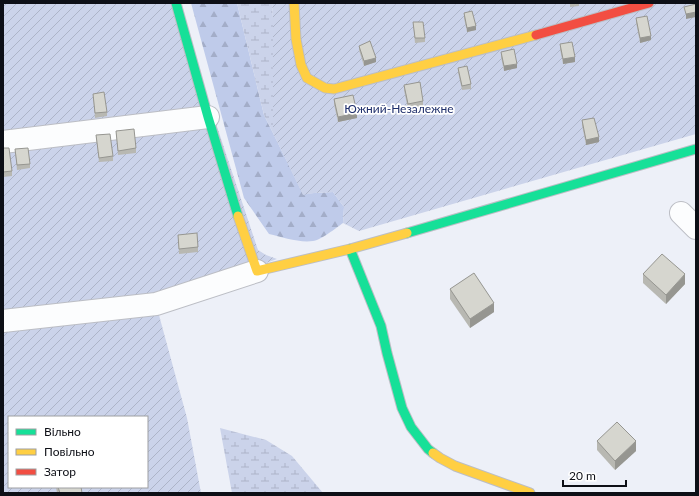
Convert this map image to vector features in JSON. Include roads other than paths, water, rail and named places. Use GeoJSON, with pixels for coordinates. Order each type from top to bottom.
{"type":"FeatureCollection","features":[{"type":"Feature","properties":{"kind":"street"},"geometry":{"type":"LineString","coordinates":[[176,3],[240,222],[257,271]]}},
{"type":"Feature","properties":{"kind":"street"},"geometry":{"type":"LineString","coordinates":[[294,3],[296,39],[301,65],[307,78],[324,88],[334,89],[501,45],[648,3]]}},
{"type":"Feature","properties":{"kind":"street"},"geometry":{"type":"LineString","coordinates":[[3,142],[208,116]]}},
{"type":"Feature","properties":{"kind":"street"},"geometry":{"type":"LineString","coordinates":[[3,321],[156,304],[257,271],[350,249],[696,149]]}},
{"type":"Feature","properties":{"kind":"street"},"geometry":{"type":"LineString","coordinates":[[350,249],[381,326],[402,408],[411,427],[428,449],[440,458],[455,466],[530,493]]}},
{"type":"Feature","properties":{"kind":"park label","name":"Южний-Незалежне"},"geometry":{"type":"Point","coordinates":[399,109]}}]}
